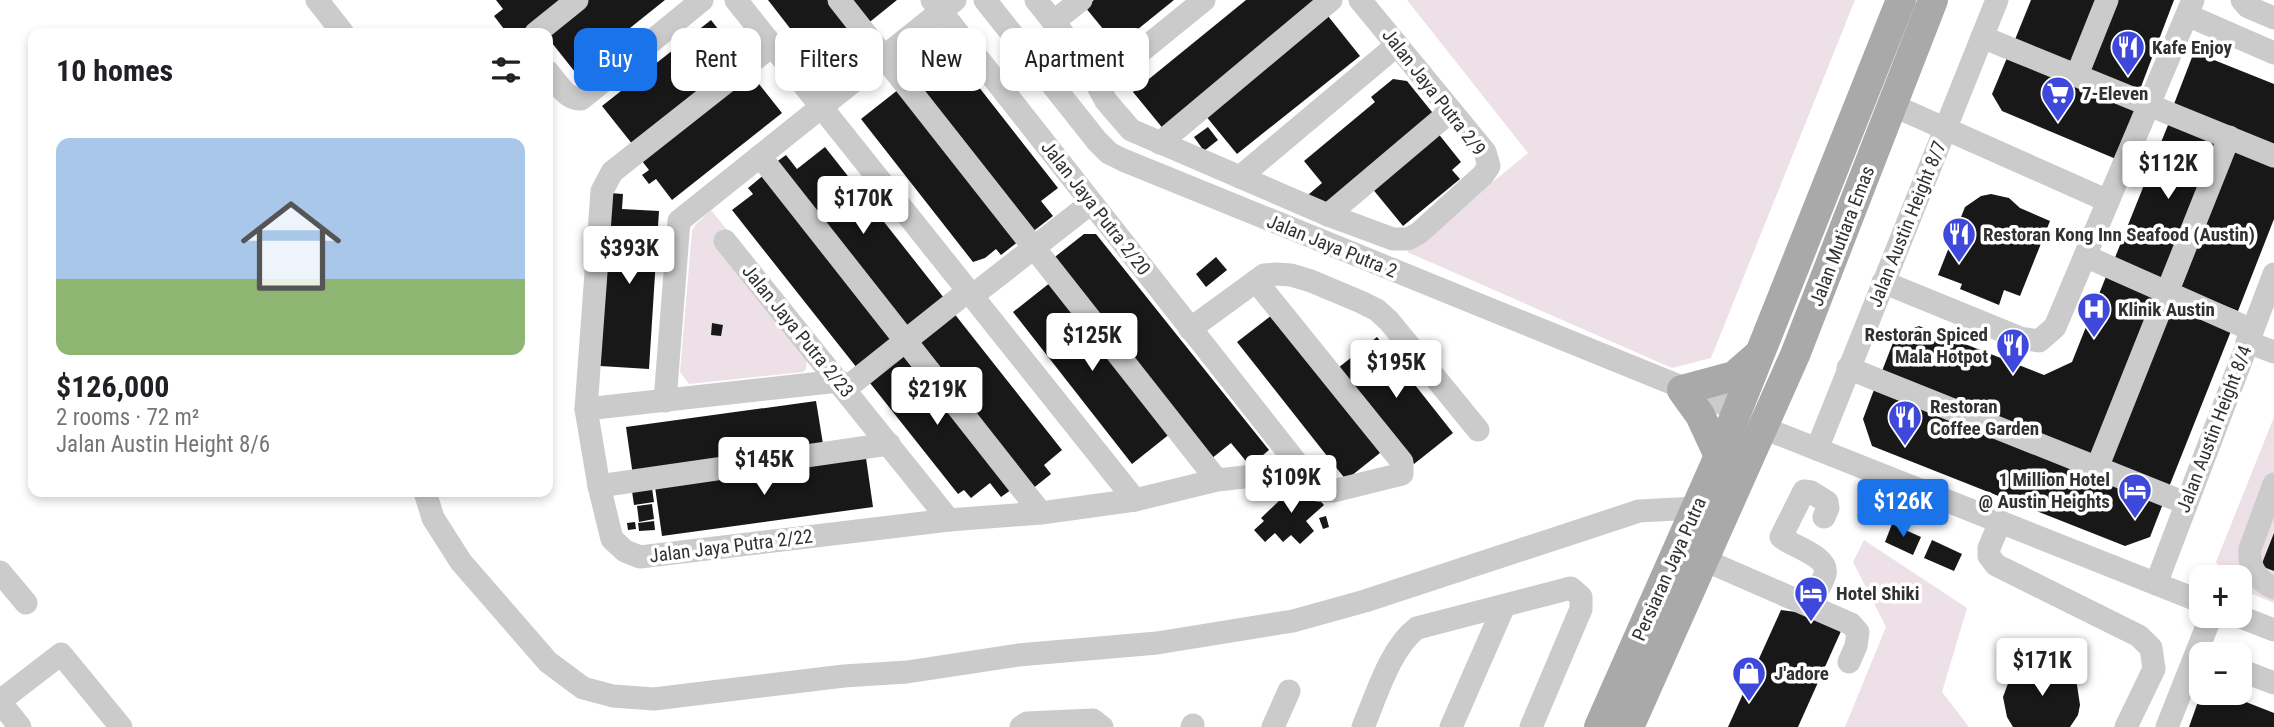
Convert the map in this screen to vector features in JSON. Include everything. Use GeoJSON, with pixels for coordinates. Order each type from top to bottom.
{"type":"FeatureCollection","features":[{"type":"Feature","properties":{"kind":"main road","name":"Jalan Mutiara Emas"},"geometry":{"type":"LineString","coordinates":[[1749,419],[1761,352],[1901,0]]}},
{"type":"Feature","properties":{"kind":"main road","name":"Jalan Mutiara Emas"},"geometry":{"type":"LineString","coordinates":[[1749,419],[1781,366],[1795,355],[1933,0]]}},
{"type":"Feature","properties":{"kind":"main road"},"geometry":{"type":"LineString","coordinates":[[1731,462],[1682,390],[1734,376],[1761,352]]}},
{"type":"Feature","properties":{"kind":"main road"},"geometry":{"type":"LineString","coordinates":[[1731,462],[1749,419]]}},
{"type":"Feature","properties":{"kind":"main road","name":"Persiaran Jaya Putra"},"geometry":{"type":"LineString","coordinates":[[1599,727],[1696,508],[1731,462]]}},
{"type":"Feature","properties":{"kind":"main road","name":"Persiaran Jaya Putra"},"geometry":{"type":"LineString","coordinates":[[1629,727],[1702,559],[1731,462]]}},
{"type":"Feature","properties":{"kind":"street"},"geometry":{"type":"LineString","coordinates":[[317,0],[339,28]]}},
{"type":"Feature","properties":{"kind":"street"},"geometry":{"type":"LineString","coordinates":[[542,28],[577,0]]}},
{"type":"Feature","properties":{"kind":"street"},"geometry":{"type":"LineString","coordinates":[[553,78],[569,96],[575,100],[581,99],[702,0]]}},
{"type":"Feature","properties":{"kind":"street"},"geometry":{"type":"LineString","coordinates":[[736,0],[1135,500]]}},
{"type":"Feature","properties":{"kind":"street"},"geometry":{"type":"LineString","coordinates":[[839,0],[1217,480]]}},
{"type":"Feature","properties":{"kind":"street","name":"Jalan Jaya Putra 2"},"geometry":{"type":"LineString","coordinates":[[985,0],[1097,141],[1123,160],[1682,390],[1817,449],[2189,597]]}},
{"type":"Feature","properties":{"kind":"street"},"geometry":{"type":"LineString","coordinates":[[1036,0],[1059,28]]}},
{"type":"Feature","properties":{"kind":"street"},"geometry":{"type":"LineString","coordinates":[[1054,22],[1081,0]]}},
{"type":"Feature","properties":{"kind":"street"},"geometry":{"type":"LineString","coordinates":[[1149,45],[1204,0]]}},
{"type":"Feature","properties":{"kind":"street"},"geometry":{"type":"LineString","coordinates":[[1160,143],[1331,0]]}},
{"type":"Feature","properties":{"kind":"street","name":"Jalan Jaya Putra 2/9"},"geometry":{"type":"LineString","coordinates":[[1328,215],[1393,239],[1408,239],[1419,233],[1483,175],[1489,166],[1485,152],[1360,0]]}},
{"type":"Feature","properties":{"kind":"street","name":"Jalan Austin Height 8/7"},"geometry":{"type":"LineString","coordinates":[[1817,449],[1997,0]]}},
{"type":"Feature","properties":{"kind":"street"},"geometry":{"type":"LineString","coordinates":[[2077,75],[2107,0]]}},
{"type":"Feature","properties":{"kind":"street"},"geometry":{"type":"LineString","coordinates":[[665,401],[679,221],[884,57],[942,4]]}},
{"type":"Feature","properties":{"kind":"street","name":"Jalan Jaya Putra 2/20"},"geometry":{"type":"LineString","coordinates":[[942,4],[1091,202],[1318,490],[1333,491],[1402,474],[1402,462],[1256,281]]}},
{"type":"Feature","properties":{"kind":"street"},"geometry":{"type":"LineString","coordinates":[[1884,282],[2020,338],[2039,341],[2055,327],[2190,8],[2273,50]]}},
{"type":"Feature","properties":{"kind":"street"},"geometry":{"type":"LineString","coordinates":[[1982,37],[2274,156]]}},
{"type":"Feature","properties":{"kind":"street","name":"Jalan Jaya Putra 2/22"},"geometry":{"type":"LineString","coordinates":[[773,45],[612,172],[602,191],[586,409],[599,486],[612,539],[625,551],[640,557],[949,520],[1041,513],[1135,500],[1217,480],[1302,471]]}},
{"type":"Feature","properties":{"kind":"street"},"geometry":{"type":"LineString","coordinates":[[1240,177],[1397,45]]}},
{"type":"Feature","properties":{"kind":"street"},"geometry":{"type":"LineString","coordinates":[[1101,91],[1131,130],[1328,215],[1451,111]]}},
{"type":"Feature","properties":{"kind":"street"},"geometry":{"type":"LineString","coordinates":[[1892,105],[2108,201]]}},
{"type":"Feature","properties":{"kind":"street"},"geometry":{"type":"LineString","coordinates":[[2097,468],[2229,138]]}},
{"type":"Feature","properties":{"kind":"street"},"geometry":{"type":"LineString","coordinates":[[760,156],[1041,513]]}},
{"type":"Feature","properties":{"kind":"street"},"geometry":{"type":"LineString","coordinates":[[586,409],[842,385],[1034,247],[1091,202]]}},
{"type":"Feature","properties":{"kind":"street","name":"Jalan Jaya Putra 2/23"},"geometry":{"type":"LineString","coordinates":[[725,241],[949,520]]}},
{"type":"Feature","properties":{"kind":"street"},"geometry":{"type":"LineString","coordinates":[[2085,256],[2169,292],[2274,352]]}},
{"type":"Feature","properties":{"kind":"street","name":"Jalan Austin Height 8/4"},"geometry":{"type":"LineString","coordinates":[[2156,583],[2274,274]]}},
{"type":"Feature","properties":{"kind":"street"},"geometry":{"type":"LineString","coordinates":[[1191,329],[1264,275],[1291,275],[1324,286],[1377,310],[1389,321],[1478,430]]}},
{"type":"Feature","properties":{"kind":"street"},"geometry":{"type":"LineString","coordinates":[[1849,368],[2185,503]]}},
{"type":"Feature","properties":{"kind":"street"},"geometry":{"type":"LineString","coordinates":[[599,486],[889,444]]}},
{"type":"Feature","properties":{"kind":"street"},"geometry":{"type":"LineString","coordinates":[[2274,484],[2249,549],[2252,570],[2268,586],[2274,588]]}},
{"type":"Feature","properties":{"kind":"street"},"geometry":{"type":"LineString","coordinates":[[1810,605],[1825,574],[1825,565],[1820,559],[1781,537],[1804,491],[1828,502],[1824,517]]}},
{"type":"Feature","properties":{"kind":"street"},"geometry":{"type":"LineString","coordinates":[[427,497],[433,518],[461,562],[548,662],[583,688],[613,696],[654,699],[844,676],[907,672],[1018,655],[1157,643],[1293,621],[1365,601],[1639,511],[1696,508]]}},
{"type":"Feature","properties":{"kind":"street"},"geometry":{"type":"LineString","coordinates":[[2000,522],[1989,548],[1989,556],[1996,565],[2139,636],[2151,648],[2154,669],[2126,727]]}},
{"type":"Feature","properties":{"kind":"street"},"geometry":{"type":"LineString","coordinates":[[1702,559],[1851,624],[1858,632],[1856,646],[1849,662]]}},
{"type":"Feature","properties":{"kind":"street"},"geometry":{"type":"LineString","coordinates":[[0,572],[26,603]]}},
{"type":"Feature","properties":{"kind":"street"},"geometry":{"type":"LineString","coordinates":[[1363,727],[1405,637],[1417,628],[1571,588],[1581,597],[1581,609],[1531,727]]}},
{"type":"Feature","properties":{"kind":"street"},"geometry":{"type":"LineString","coordinates":[[1451,727],[1504,606]]}},
{"type":"Feature","properties":{"kind":"street"},"geometry":{"type":"LineString","coordinates":[[2252,621],[2274,630]]}},
{"type":"Feature","properties":{"kind":"street"},"geometry":{"type":"LineString","coordinates":[[20,727],[0,701],[61,654],[121,727]]}},
{"type":"Feature","properties":{"kind":"street"},"geometry":{"type":"LineString","coordinates":[[2252,675],[2274,683]]}},
{"type":"Feature","properties":{"kind":"street"},"geometry":{"type":"LineString","coordinates":[[2167,727],[2189,676]]}},
{"type":"Feature","properties":{"kind":"street"},"geometry":{"type":"LineString","coordinates":[[1273,727],[1289,691]]}},
{"type":"Feature","properties":{"kind":"street"},"geometry":{"type":"LineString","coordinates":[[1021,727],[1027,723],[1093,720],[1101,725]]}},
{"type":"Feature","properties":{"kind":"shaded area"},"geometry":{"type":"Polygon","coordinates":[[[1407,0],[1855,0],[1711,358],[1672,368],[1407,252],[1528,153],[1407,0]]]}},
{"type":"Feature","properties":{"kind":"shaded area"},"geometry":{"type":"Polygon","coordinates":[[[711,210],[728,231],[807,360],[803,372],[689,384],[680,372],[692,231],[711,210]]]}},
{"type":"Feature","properties":{"kind":"shaded area"},"geometry":{"type":"Polygon","coordinates":[[[2274,417],[2274,603],[2252,594],[2252,565],[2218,565],[2216,562],[2274,417]]]}},
{"type":"Feature","properties":{"kind":"shaded area"},"geometry":{"type":"Polygon","coordinates":[[[1864,540],[1967,608],[1942,692],[1969,727],[1845,727],[1886,627],[1853,562],[1864,540]]]}},
{"type":"Feature","properties":{"kind":"building"},"geometry":{"type":"Polygon","coordinates":[[[496,0],[566,0],[530,28],[503,28],[494,16],[503,9],[496,0]]]}},
{"type":"Feature","properties":{"kind":"building"},"geometry":{"type":"Polygon","coordinates":[[[585,0],[665,0],[630,28],[574,28],[574,71],[553,44],[553,33],[585,0]]]}},
{"type":"Feature","properties":{"kind":"building"},"geometry":{"type":"Polygon","coordinates":[[[768,0],[831,0],[853,28],[790,28],[768,0]]]}},
{"type":"Feature","properties":{"kind":"building"},"geometry":{"type":"Polygon","coordinates":[[[846,0],[897,0],[866,25],[846,0]]]}},
{"type":"Feature","properties":{"kind":"building"},"geometry":{"type":"Polygon","coordinates":[[[1094,0],[1174,0],[1139,28],[1102,28],[1085,7],[1094,0]]]}},
{"type":"Feature","properties":{"kind":"building"},"geometry":{"type":"Polygon","coordinates":[[[1246,0],[1327,0],[1165,131],[1133,92],[1149,91],[1149,79],[1246,0]]]}},
{"type":"Feature","properties":{"kind":"building"},"geometry":{"type":"Polygon","coordinates":[[[2031,0],[2097,0],[2071,65],[2014,42],[2031,0]]]}},
{"type":"Feature","properties":{"kind":"building"},"geometry":{"type":"Polygon","coordinates":[[[2115,0],[2174,0],[2139,92],[2087,71],[2115,0]]]}},
{"type":"Feature","properties":{"kind":"building"},"geometry":{"type":"Polygon","coordinates":[[[1328,16],[1360,56],[1237,154],[1205,115],[1328,16]]]}},
{"type":"Feature","properties":{"kind":"building"},"geometry":{"type":"Polygon","coordinates":[[[711,20],[717,28],[701,28],[711,20]]]}},
{"type":"Feature","properties":{"kind":"building"},"geometry":{"type":"Polygon","coordinates":[[[671,52],[671,91],[701,91],[633,145],[602,106],[621,91],[657,91],[657,63],[671,52]]]}},
{"type":"Feature","properties":{"kind":"building"},"geometry":{"type":"Polygon","coordinates":[[[2194,52],[2274,84],[2274,144],[2174,104],[2194,52]]]}},
{"type":"Feature","properties":{"kind":"building"},"geometry":{"type":"Polygon","coordinates":[[[2009,53],[2137,107],[2116,159],[2002,111],[1992,94],[2009,53]]]}},
{"type":"Feature","properties":{"kind":"building"},"geometry":{"type":"Polygon","coordinates":[[[1393,79],[1407,81],[1436,117],[1330,204],[1308,195],[1322,183],[1304,161],[1375,102],[1371,97],[1393,79]]]}},
{"type":"Feature","properties":{"kind":"building"},"geometry":{"type":"Polygon","coordinates":[[[761,87],[782,113],[672,200],[656,179],[649,184],[642,175],[649,170],[642,161],[730,91],[761,91],[761,87]]]}},
{"type":"Feature","properties":{"kind":"building"},"geometry":{"type":"Polygon","coordinates":[[[897,91],[901,91],[1019,241],[1001,255],[996,249],[985,258],[973,262],[861,119],[897,91]]]}},
{"type":"Feature","properties":{"kind":"building"},"geometry":{"type":"Polygon","coordinates":[[[919,91],[982,91],[1058,188],[1041,201],[1053,216],[1031,233],[919,91]]]}},
{"type":"Feature","properties":{"kind":"building"},"geometry":{"type":"Polygon","coordinates":[[[2170,120],[2221,140],[2166,281],[2114,260],[2170,120]]]}},
{"type":"Feature","properties":{"kind":"building"},"geometry":{"type":"Polygon","coordinates":[[[1208,127],[1218,140],[1204,151],[1194,137],[1208,127]]]}},
{"type":"Feature","properties":{"kind":"building"},"geometry":{"type":"Polygon","coordinates":[[[1437,132],[1461,162],[1452,170],[1460,179],[1403,226],[1371,187],[1437,132]]]}},
{"type":"Feature","properties":{"kind":"building"},"geometry":{"type":"Polygon","coordinates":[[[825,147],[944,298],[906,329],[775,163],[786,155],[797,169],[825,147]]]}},
{"type":"Feature","properties":{"kind":"building"},"geometry":{"type":"Polygon","coordinates":[[[2236,147],[2274,162],[2274,219],[2238,311],[2181,288],[2236,147]]]}},
{"type":"Feature","properties":{"kind":"building"},"geometry":{"type":"Polygon","coordinates":[[[766,173],[895,337],[857,368],[732,210],[753,194],[748,188],[766,173]]]}},
{"type":"Feature","properties":{"kind":"building"},"geometry":{"type":"Polygon","coordinates":[[[610,193],[623,194],[622,209],[659,211],[649,369],[600,366],[610,193]]]}},
{"type":"Feature","properties":{"kind":"building"},"geometry":{"type":"Polygon","coordinates":[[[1991,194],[2009,198],[2020,208],[2050,221],[2020,296],[2004,290],[1999,305],[1960,289],[1962,284],[1938,275],[1965,207],[1981,196],[1991,194]]]}},
{"type":"Feature","properties":{"kind":"building"},"geometry":{"type":"Polygon","coordinates":[[[1084,234],[1096,234],[1269,450],[1250,466],[1231,443],[1211,459],[1051,260],[1084,234]]]}},
{"type":"Feature","properties":{"kind":"building"},"geometry":{"type":"Polygon","coordinates":[[[1216,257],[1227,270],[1206,287],[1196,274],[1216,257]]]}},
{"type":"Feature","properties":{"kind":"building"},"geometry":{"type":"Polygon","coordinates":[[[2107,274],[2160,294],[2095,457],[1882,371],[1896,335],[1919,326],[2044,375],[2072,362],[2107,274]]]}},
{"type":"Feature","properties":{"kind":"building"},"geometry":{"type":"Polygon","coordinates":[[[1051,282],[1171,433],[1132,464],[1013,312],[1051,282]]]}},
{"type":"Feature","properties":{"kind":"building"},"geometry":{"type":"Polygon","coordinates":[[[2174,302],[2233,326],[2169,487],[2110,463],[2174,302]]]}},
{"type":"Feature","properties":{"kind":"building"},"geometry":{"type":"Polygon","coordinates":[[[953,312],[1062,450],[1044,465],[1051,474],[1031,490],[914,343],[953,312]]]}},
{"type":"Feature","properties":{"kind":"building"},"geometry":{"type":"Polygon","coordinates":[[[1276,312],[1385,449],[1346,480],[1237,342],[1276,312]]]}},
{"type":"Feature","properties":{"kind":"building"},"geometry":{"type":"Polygon","coordinates":[[[712,323],[723,325],[721,336],[711,335],[712,323]]]}},
{"type":"Feature","properties":{"kind":"building"},"geometry":{"type":"Polygon","coordinates":[[[1377,337],[1453,433],[1414,464],[1338,368],[1377,337]]]}},
{"type":"Feature","properties":{"kind":"building"},"geometry":{"type":"Polygon","coordinates":[[[905,348],[1015,487],[1001,497],[990,483],[971,498],[964,490],[958,494],[866,378],[905,348]]]}},
{"type":"Feature","properties":{"kind":"building"},"geometry":{"type":"Polygon","coordinates":[[[1875,387],[2164,501],[2150,537],[2125,546],[1872,446],[1863,419],[1875,387]]]}},
{"type":"Feature","properties":{"kind":"building"},"geometry":{"type":"Polygon","coordinates":[[[816,401],[824,450],[633,476],[626,427],[816,401]]]}},
{"type":"Feature","properties":{"kind":"building"},"geometry":{"type":"Polygon","coordinates":[[[866,458],[873,507],[662,536],[655,487],[866,458]]]}},
{"type":"Feature","properties":{"kind":"building"},"geometry":{"type":"Polygon","coordinates":[[[1301,480],[1324,505],[1306,521],[1314,531],[1300,544],[1291,535],[1283,542],[1275,533],[1265,542],[1254,530],[1264,521],[1261,518],[1301,480]]]}},
{"type":"Feature","properties":{"kind":"building"},"geometry":{"type":"Polygon","coordinates":[[[652,488],[654,502],[634,505],[632,491],[652,488]]]}},
{"type":"Feature","properties":{"kind":"building"},"geometry":{"type":"Polygon","coordinates":[[[652,504],[654,519],[639,522],[637,506],[652,504]]]}},
{"type":"Feature","properties":{"kind":"building"},"geometry":{"type":"Polygon","coordinates":[[[1326,516],[1329,527],[1323,529],[1319,518],[1326,516]]]}},
{"type":"Feature","properties":{"kind":"building"},"geometry":{"type":"Polygon","coordinates":[[[654,521],[655,530],[639,531],[638,523],[654,521]]]}},
{"type":"Feature","properties":{"kind":"building"},"geometry":{"type":"Polygon","coordinates":[[[635,522],[636,529],[628,530],[627,523],[635,522]]]}},
{"type":"Feature","properties":{"kind":"building"},"geometry":{"type":"Polygon","coordinates":[[[1892,524],[1921,537],[1913,555],[1885,542],[1892,524]]]}},
{"type":"Feature","properties":{"kind":"building"},"geometry":{"type":"Polygon","coordinates":[[[2274,533],[2274,571],[2261,566],[2274,533]]]}},
{"type":"Feature","properties":{"kind":"building"},"geometry":{"type":"Polygon","coordinates":[[[1932,540],[1962,554],[1954,571],[1924,558],[1932,540]]]}},
{"type":"Feature","properties":{"kind":"building"},"geometry":{"type":"Polygon","coordinates":[[[1781,610],[1804,613],[1842,629],[1798,727],[1728,727],[1781,610]]]}},
{"type":"Feature","properties":{"kind":"building"},"geometry":{"type":"Polygon","coordinates":[[[2036,663],[2056,665],[2072,677],[2077,685],[2080,705],[2078,715],[2070,727],[2013,727],[2007,717],[2003,697],[2010,678],[2026,666],[2036,663]]]}},
{"type":"Feature","properties":{"kind":"building"},"geometry":{"type":"Polygon","coordinates":[[[2252,704],[2274,713],[2274,727],[2189,727],[2197,705],[2252,704]]]}},
{"type":"Feature","properties":{"kind":"place","name":"Kafe Enjoy"},"geometry":{"type":"Point","coordinates":[2128,77]}},
{"type":"Feature","properties":{"kind":"place","name":"7-Eleven"},"geometry":{"type":"Point","coordinates":[2058,123]}},
{"type":"Feature","properties":{"kind":"place","name":"Restoran Kong Inn Seafood (Austin)"},"geometry":{"type":"Point","coordinates":[1959,264]}},
{"type":"Feature","properties":{"kind":"place","name":"Klinik Austin"},"geometry":{"type":"Point","coordinates":[2094,339]}},
{"type":"Feature","properties":{"kind":"place","name":"Restoran Spiced Mala Hotpot"},"geometry":{"type":"Point","coordinates":[2013,375]}},
{"type":"Feature","properties":{"kind":"place","name":"Restoran Coffee Garden"},"geometry":{"type":"Point","coordinates":[1905,447]}},
{"type":"Feature","properties":{"kind":"place","name":"1 Million Hotel @ Austin Heights"},"geometry":{"type":"Point","coordinates":[2135,520]}},
{"type":"Feature","properties":{"kind":"place","name":"Hotel Shiki"},"geometry":{"type":"Point","coordinates":[1811,623]}},
{"type":"Feature","properties":{"kind":"place","name":"J'adore"},"geometry":{"type":"Point","coordinates":[1749,703]}}]}
